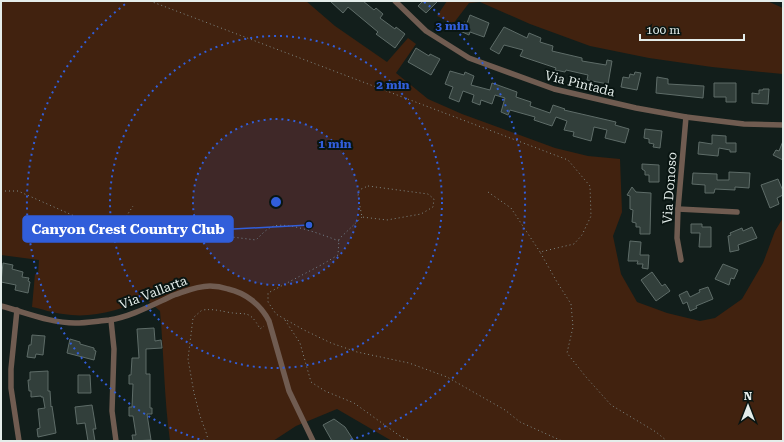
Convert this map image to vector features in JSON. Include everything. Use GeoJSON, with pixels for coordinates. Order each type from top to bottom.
{"type":"FeatureCollection","features":[{"type":"Feature","properties":{"kind":"street","name":"Via Pintada"},"geometry":{"type":"LineString","coordinates":[[395,1],[426,31],[468,58],[554,89],[636,108],[686,117],[744,124],[783,125]]}},
{"type":"Feature","properties":{"kind":"street","name":"Via Donoso"},"geometry":{"type":"LineString","coordinates":[[680,260],[677,238],[678,209],[686,117]]}},
{"type":"Feature","properties":{"kind":"street"},"geometry":{"type":"LineString","coordinates":[[678,209],[737,212]]}},
{"type":"Feature","properties":{"kind":"street","name":"Via Vallarta"},"geometry":{"type":"LineString","coordinates":[[1,306],[50,320],[75,323],[110,320],[132,313],[191,288],[209,286],[235,290],[257,304],[270,321],[289,391],[314,441]]}},
{"type":"Feature","properties":{"kind":"street"},"geometry":{"type":"LineString","coordinates":[[17,310],[11,369],[11,388],[19,441]]}},
{"type":"Feature","properties":{"kind":"street"},"geometry":{"type":"LineString","coordinates":[[110,320],[114,348],[112,411],[116,441]]}},
{"type":"Feature","properties":{"kind":"path"},"geometry":{"type":"LineString","coordinates":[[150,1],[568,160],[590,186],[591,216],[582,235],[574,244],[540,252]]}},
{"type":"Feature","properties":{"kind":"path"},"geometry":{"type":"LineString","coordinates":[[368,186],[428,194],[434,200],[434,207],[421,214],[387,220],[362,217],[358,196],[359,190],[368,186]]}},
{"type":"Feature","properties":{"kind":"path"},"geometry":{"type":"LineString","coordinates":[[1,191],[18,191],[81,219],[111,218],[200,233],[256,240],[274,226],[287,226],[318,233],[339,242]]}},
{"type":"Feature","properties":{"kind":"path"},"geometry":{"type":"LineString","coordinates":[[488,192],[511,208],[540,252],[571,304],[573,327],[567,353],[611,405],[656,432],[667,441]]}},
{"type":"Feature","properties":{"kind":"path"},"geometry":{"type":"LineString","coordinates":[[124,221],[133,206]]}},
{"type":"Feature","properties":{"kind":"path"},"geometry":{"type":"LineString","coordinates":[[362,217],[339,239],[338,255],[324,264],[268,293],[268,302],[278,315],[331,343],[358,352],[409,363],[447,377],[505,410],[520,422],[562,441]]}},
{"type":"Feature","properties":{"kind":"path"},"geometry":{"type":"LineString","coordinates":[[208,441],[194,393],[188,359],[193,318],[202,310],[213,308],[227,312],[246,313],[256,320],[260,329],[278,315]]}},
{"type":"Feature","properties":{"kind":"path"},"geometry":{"type":"LineString","coordinates":[[285,319],[300,344],[311,382],[325,391],[354,403],[400,436],[411,441]]}},
{"type":"Feature","properties":{"kind":"shaded area"},"geometry":{"type":"Polygon","coordinates":[[[1,1],[306,1],[335,26],[387,62],[408,38],[416,44],[396,73],[428,99],[462,114],[555,148],[588,156],[620,159],[622,212],[613,236],[621,274],[637,302],[667,313],[700,321],[715,318],[742,299],[763,263],[775,231],[783,218],[783,441],[392,441],[337,409],[296,426],[273,441],[170,441],[166,409],[160,311],[146,299],[116,310],[85,315],[59,313],[32,307],[35,274],[38,274],[39,260],[1,255],[1,1]]]}},
{"type":"Feature","properties":{"kind":"shaded area"},"geometry":{"type":"Polygon","coordinates":[[[447,1],[767,1],[783,8],[783,74],[712,67],[649,58],[590,46],[530,24],[480,2],[469,3],[453,24],[437,16],[447,1]]]}},
{"type":"Feature","properties":{"kind":"building"},"geometry":{"type":"Polygon","coordinates":[[[330,1],[363,1],[374,10],[376,8],[383,14],[380,18],[405,34],[395,48],[376,34],[378,32],[348,7],[343,13],[330,1]]]}},
{"type":"Feature","properties":{"kind":"building"},"geometry":{"type":"Polygon","coordinates":[[[423,1],[438,1],[426,13],[418,6],[423,1]]]}},
{"type":"Feature","properties":{"kind":"building"},"geometry":{"type":"Polygon","coordinates":[[[470,15],[489,23],[484,37],[470,32],[469,35],[460,31],[464,22],[467,23],[470,15]]]}},
{"type":"Feature","properties":{"kind":"building"},"geometry":{"type":"Polygon","coordinates":[[[504,27],[527,38],[529,33],[541,38],[540,42],[553,46],[552,51],[582,58],[582,61],[606,65],[607,60],[612,61],[608,84],[587,80],[588,75],[566,70],[565,72],[555,70],[556,68],[520,56],[523,50],[504,45],[499,54],[490,49],[504,27]]]}},
{"type":"Feature","properties":{"kind":"building"},"geometry":{"type":"Polygon","coordinates":[[[416,48],[429,56],[430,54],[440,59],[431,75],[408,62],[416,48]]]}},
{"type":"Feature","properties":{"kind":"building"},"geometry":{"type":"Polygon","coordinates":[[[450,71],[464,75],[465,72],[474,76],[471,85],[490,90],[492,83],[517,92],[516,97],[531,102],[530,106],[550,113],[553,105],[565,109],[564,110],[616,122],[615,125],[629,129],[625,143],[605,138],[607,130],[594,127],[591,141],[573,136],[574,132],[564,130],[567,121],[556,117],[552,126],[534,120],[535,117],[510,110],[508,115],[501,112],[505,98],[495,95],[492,104],[481,100],[480,105],[472,102],[474,95],[463,91],[459,102],[449,98],[453,87],[445,84],[450,71]]]}},
{"type":"Feature","properties":{"kind":"building"},"geometry":{"type":"Polygon","coordinates":[[[635,72],[641,73],[637,90],[621,87],[623,77],[629,78],[630,74],[634,75],[635,72]]]}},
{"type":"Feature","properties":{"kind":"building"},"geometry":{"type":"Polygon","coordinates":[[[657,77],[668,79],[668,84],[704,86],[703,98],[656,93],[657,77]]]}},
{"type":"Feature","properties":{"kind":"building"},"geometry":{"type":"Polygon","coordinates":[[[714,83],[736,83],[736,102],[726,102],[726,97],[714,97],[714,83]]]}},
{"type":"Feature","properties":{"kind":"building"},"geometry":{"type":"Polygon","coordinates":[[[769,89],[768,104],[752,103],[752,93],[759,94],[759,90],[769,89]]]}},
{"type":"Feature","properties":{"kind":"building"},"geometry":{"type":"Polygon","coordinates":[[[645,129],[662,131],[660,148],[653,147],[654,144],[649,143],[649,139],[644,138],[645,129]]]}},
{"type":"Feature","properties":{"kind":"building"},"geometry":{"type":"Polygon","coordinates":[[[712,135],[726,136],[726,143],[736,143],[736,152],[730,152],[730,150],[719,148],[718,156],[698,154],[699,142],[712,144],[712,135]]]}},
{"type":"Feature","properties":{"kind":"building"},"geometry":{"type":"Polygon","coordinates":[[[783,141],[783,160],[773,155],[776,150],[779,151],[783,141]]]}},
{"type":"Feature","properties":{"kind":"building"},"geometry":{"type":"Polygon","coordinates":[[[642,164],[659,165],[659,182],[649,182],[649,175],[645,175],[645,171],[642,169],[642,164]]]}},
{"type":"Feature","properties":{"kind":"building"},"geometry":{"type":"Polygon","coordinates":[[[729,172],[750,173],[749,188],[735,187],[735,190],[715,189],[714,193],[705,193],[705,185],[692,184],[693,173],[717,174],[717,180],[729,180],[729,172]]]}},
{"type":"Feature","properties":{"kind":"building"},"geometry":{"type":"Polygon","coordinates":[[[778,179],[783,195],[777,198],[779,204],[770,208],[761,185],[778,179]]]}},
{"type":"Feature","properties":{"kind":"building"},"geometry":{"type":"Polygon","coordinates":[[[632,187],[636,192],[651,193],[650,234],[640,234],[640,227],[636,227],[636,223],[632,222],[633,210],[630,209],[630,196],[627,195],[632,187]]]}},
{"type":"Feature","properties":{"kind":"building"},"geometry":{"type":"Polygon","coordinates":[[[691,224],[702,224],[702,227],[711,227],[711,247],[699,247],[700,233],[691,233],[691,224]]]}},
{"type":"Feature","properties":{"kind":"building"},"geometry":{"type":"Polygon","coordinates":[[[752,227],[757,238],[738,245],[739,250],[730,252],[728,236],[731,235],[730,233],[742,228],[743,231],[752,227]]]}},
{"type":"Feature","properties":{"kind":"building"},"geometry":{"type":"Polygon","coordinates":[[[630,241],[641,242],[640,255],[649,255],[648,269],[642,268],[643,264],[637,264],[638,261],[628,261],[630,241]]]}},
{"type":"Feature","properties":{"kind":"building"},"geometry":{"type":"Polygon","coordinates":[[[3,263],[13,265],[12,269],[23,272],[22,277],[29,278],[28,281],[30,282],[28,293],[15,290],[16,285],[1,282],[3,263]]]}},
{"type":"Feature","properties":{"kind":"building"},"geometry":{"type":"Polygon","coordinates":[[[723,264],[738,270],[734,279],[731,278],[729,285],[715,279],[723,264]]]}},
{"type":"Feature","properties":{"kind":"building"},"geometry":{"type":"Polygon","coordinates":[[[652,272],[662,286],[665,284],[670,291],[656,301],[641,280],[652,272]]]}},
{"type":"Feature","properties":{"kind":"building"},"geometry":{"type":"Polygon","coordinates":[[[708,287],[713,299],[696,306],[697,308],[690,311],[687,302],[683,304],[679,295],[687,291],[690,297],[700,292],[699,290],[708,287]]]}},
{"type":"Feature","properties":{"kind":"building"},"geometry":{"type":"Polygon","coordinates":[[[154,328],[155,341],[161,340],[162,348],[146,349],[146,374],[150,374],[150,408],[152,408],[152,414],[147,414],[151,440],[133,441],[132,435],[136,435],[133,416],[129,416],[129,407],[132,407],[133,384],[129,384],[129,375],[131,375],[132,358],[139,358],[137,329],[154,328]]]}},
{"type":"Feature","properties":{"kind":"building"},"geometry":{"type":"Polygon","coordinates":[[[32,335],[45,336],[43,355],[36,354],[35,358],[27,357],[29,345],[31,345],[32,335]]]}},
{"type":"Feature","properties":{"kind":"building"},"geometry":{"type":"Polygon","coordinates":[[[70,339],[94,348],[96,351],[94,360],[67,353],[70,339]]]}},
{"type":"Feature","properties":{"kind":"building"},"geometry":{"type":"Polygon","coordinates":[[[48,371],[48,391],[50,391],[51,407],[52,406],[56,433],[38,437],[37,429],[40,428],[38,409],[45,408],[43,397],[31,397],[28,380],[30,380],[30,372],[48,371]]]}},
{"type":"Feature","properties":{"kind":"building"},"geometry":{"type":"Polygon","coordinates":[[[78,375],[90,375],[91,393],[78,393],[78,375]]]}},
{"type":"Feature","properties":{"kind":"building"},"geometry":{"type":"Polygon","coordinates":[[[92,405],[96,429],[93,429],[95,441],[88,441],[85,423],[77,424],[75,407],[92,405]]]}},
{"type":"Feature","properties":{"kind":"building"},"geometry":{"type":"Polygon","coordinates":[[[334,419],[345,427],[354,441],[332,441],[323,425],[334,419]]]}},
{"type":"Feature","properties":{"kind":"place","name":"Canyon Crest Country Club"},"geometry":{"type":"Point","coordinates":[309,225]}}]}
